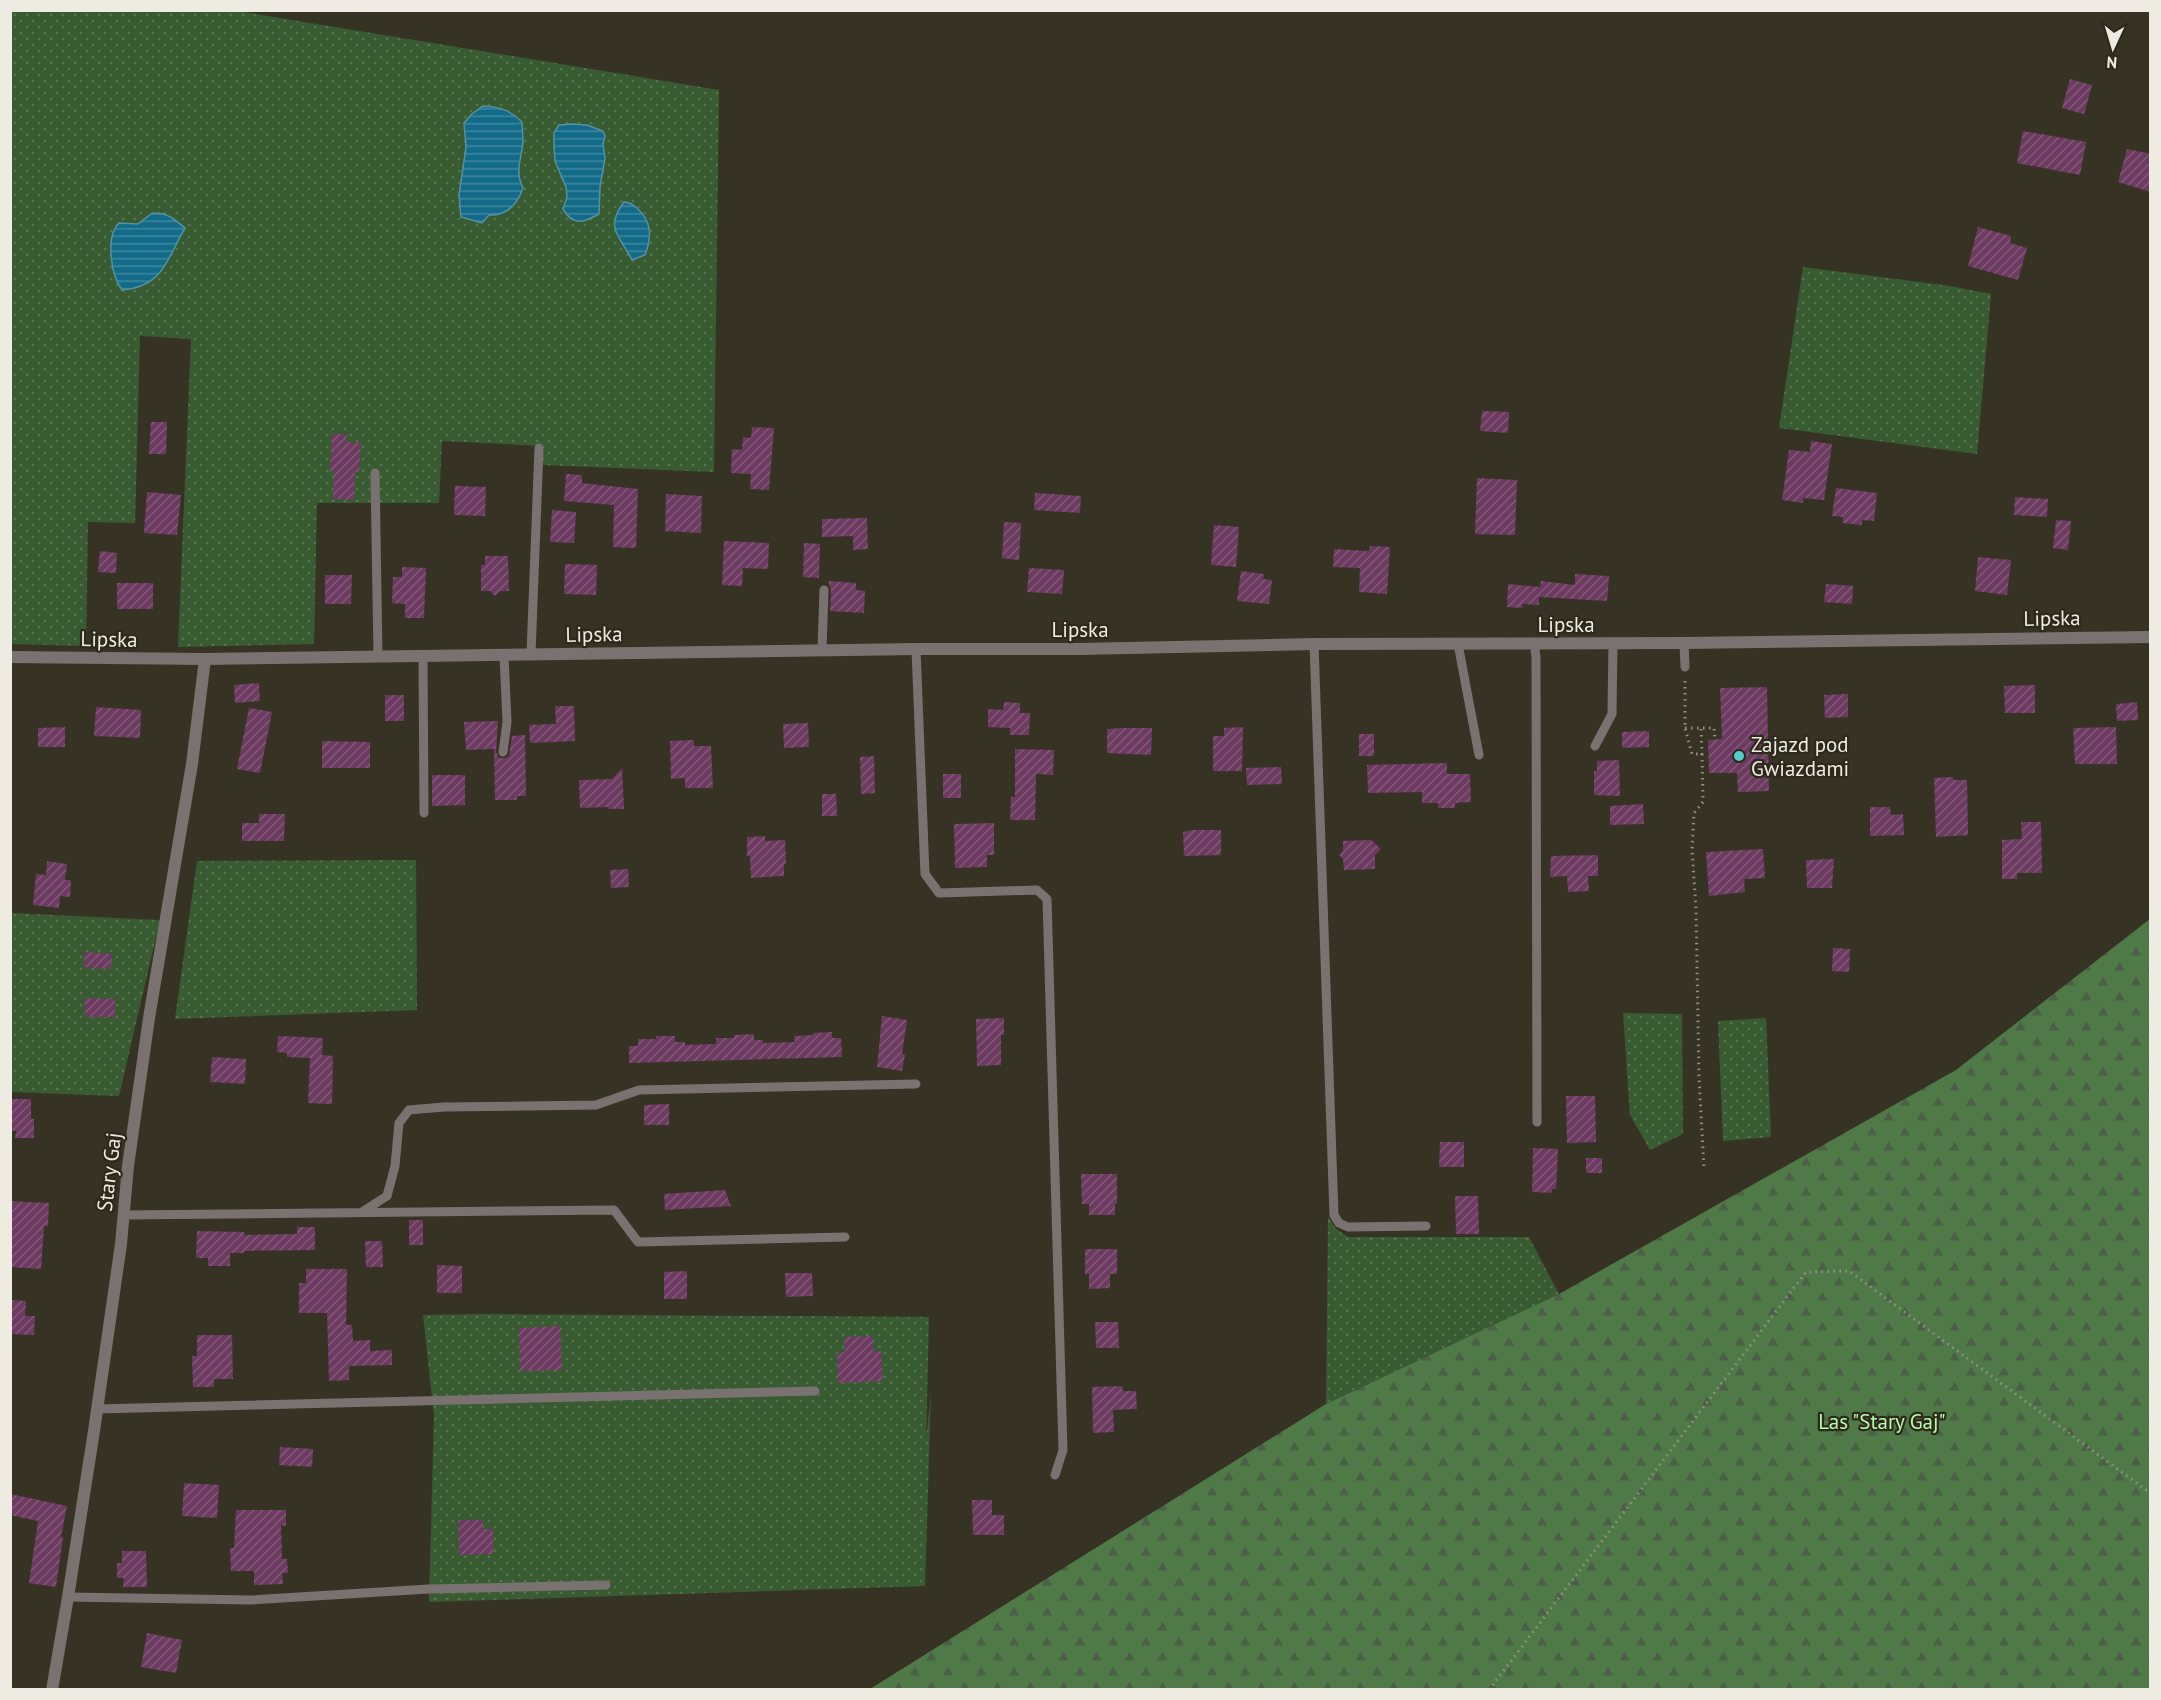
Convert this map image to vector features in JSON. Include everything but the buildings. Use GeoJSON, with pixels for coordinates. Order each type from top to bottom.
{"type":"FeatureCollection","features":[{"type":"Feature","properties":{"kind":"street","name":"Lipska"},"geometry":{"type":"LineString","coordinates":[[10,657],[205,659],[822,650],[1079,649],[1314,644],[1684,643],[2151,637]]}},
{"type":"Feature","properties":{"kind":"street","name":"Stary Gaj"},"geometry":{"type":"LineString","coordinates":[[52,1689],[97,1409],[121,1244],[128,1166],[149,1018],[192,764],[205,659]]}},
{"type":"Feature","properties":{"kind":"lane"},"geometry":{"type":"LineString","coordinates":[[531,654],[538,448]]}},
{"type":"Feature","properties":{"kind":"lane"},"geometry":{"type":"LineString","coordinates":[[375,473],[378,656]]}},
{"type":"Feature","properties":{"kind":"lane"},"geometry":{"type":"LineString","coordinates":[[822,650],[824,590]]}},
{"type":"Feature","properties":{"kind":"lane"},"geometry":{"type":"LineString","coordinates":[[1595,746],[1612,714],[1613,643]]}},
{"type":"Feature","properties":{"kind":"lane"},"geometry":{"type":"LineString","coordinates":[[1684,643],[1685,667]]}},
{"type":"Feature","properties":{"kind":"lane"},"geometry":{"type":"LineString","coordinates":[[1314,644],[1334,1215],[1339,1223],[1348,1227],[1426,1226]]}},
{"type":"Feature","properties":{"kind":"lane"},"geometry":{"type":"LineString","coordinates":[[1458,644],[1479,755]]}},
{"type":"Feature","properties":{"kind":"lane"},"geometry":{"type":"LineString","coordinates":[[1534,644],[1536,657],[1537,1122]]}},
{"type":"Feature","properties":{"kind":"lane"},"geometry":{"type":"LineString","coordinates":[[916,649],[925,874],[939,893],[1037,890],[1047,899],[1063,1450],[1055,1475]]}},
{"type":"Feature","properties":{"kind":"lane"},"geometry":{"type":"LineString","coordinates":[[423,655],[424,813]]}},
{"type":"Feature","properties":{"kind":"lane"},"geometry":{"type":"LineString","coordinates":[[503,752],[507,722],[504,655]]}},
{"type":"Feature","properties":{"kind":"lane"},"geometry":{"type":"LineString","coordinates":[[360,1213],[387,1196],[395,1166],[399,1123],[409,1110],[444,1107],[596,1104],[639,1090],[916,1084]]}},
{"type":"Feature","properties":{"kind":"lane"},"geometry":{"type":"LineString","coordinates":[[123,1215],[614,1210],[638,1242],[846,1237]]}},
{"type":"Feature","properties":{"kind":"lane"},"geometry":{"type":"LineString","coordinates":[[97,1409],[815,1391]]}},
{"type":"Feature","properties":{"kind":"lane"},"geometry":{"type":"LineString","coordinates":[[68,1597],[251,1600],[429,1589],[606,1585]]}},
{"type":"Feature","properties":{"kind":"path"},"geometry":{"type":"LineString","coordinates":[[1685,667],[1685,728],[1692,754],[1702,754]]}},
{"type":"Feature","properties":{"kind":"path"},"geometry":{"type":"LineString","coordinates":[[1685,728],[1714,728],[1715,739]]}},
{"type":"Feature","properties":{"kind":"path"},"geometry":{"type":"LineString","coordinates":[[1701,728],[1704,802],[1694,813],[1692,850],[1704,1168]]}},
{"type":"Feature","properties":{"kind":"path"},"geometry":{"type":"LineString","coordinates":[[1490,1689],[1806,1272],[1849,1271],[2151,1492]]}},
{"type":"Feature","properties":{"kind":"green space"},"geometry":{"type":"Polygon","coordinates":[[[11,11],[238,11],[719,90],[714,472],[543,465],[543,446],[442,441],[439,503],[317,503],[314,644],[178,647],[191,339],[140,336],[135,523],[88,522],[86,646],[11,644],[11,11]]]}},
{"type":"Feature","properties":{"kind":"green space"},"geometry":{"type":"Polygon","coordinates":[[[1803,267],[1950,286],[1991,294],[1977,454],[1779,428],[1803,267]]]}},
{"type":"Feature","properties":{"kind":"green space"},"geometry":{"type":"Polygon","coordinates":[[[416,860],[417,1010],[175,1019],[197,861],[416,860]]]}},
{"type":"Feature","properties":{"kind":"green space"},"geometry":{"type":"Polygon","coordinates":[[[11,913],[160,920],[119,1096],[11,1092],[11,913]]]}},
{"type":"Feature","properties":{"kind":"green space","name":"Las \"Stary Gaj\""},"geometry":{"type":"Polygon","coordinates":[[[2150,919],[2150,1689],[870,1689],[1326,1404],[1559,1294],[1956,1070],[2150,919]]]}},
{"type":"Feature","properties":{"kind":"green space"},"geometry":{"type":"Polygon","coordinates":[[[1623,1013],[1682,1014],[1683,1134],[1650,1150],[1630,1115],[1623,1013]]]}},
{"type":"Feature","properties":{"kind":"green space"},"geometry":{"type":"Polygon","coordinates":[[[1766,1018],[1771,1137],[1723,1141],[1718,1021],[1766,1018]]]}},
{"type":"Feature","properties":{"kind":"green space"},"geometry":{"type":"Polygon","coordinates":[[[1328,1217],[1336,1229],[1348,1237],[1529,1237],[1559,1294],[1326,1404],[1328,1217]]]}},
{"type":"Feature","properties":{"kind":"green space"},"geometry":{"type":"Polygon","coordinates":[[[423,1315],[929,1317],[926,1441],[931,1392],[925,1586],[429,1602],[434,1416],[423,1315]]]}},
{"type":"Feature","properties":{"kind":"water"},"geometry":{"type":"Polygon","coordinates":[[[483,106],[504,110],[522,122],[523,141],[519,176],[523,188],[518,200],[511,208],[501,214],[489,215],[482,223],[461,217],[459,195],[466,147],[464,123],[483,106]]]}},
{"type":"Feature","properties":{"kind":"water"},"geometry":{"type":"Polygon","coordinates":[[[559,125],[587,125],[603,131],[605,136],[599,214],[583,221],[571,218],[563,209],[567,197],[566,187],[555,161],[554,133],[559,125]]]}},
{"type":"Feature","properties":{"kind":"water"},"geometry":{"type":"Polygon","coordinates":[[[624,202],[633,205],[642,213],[648,224],[650,235],[645,255],[632,260],[616,232],[615,225],[618,211],[624,202]]]}},
{"type":"Feature","properties":{"kind":"water"},"geometry":{"type":"Polygon","coordinates":[[[151,214],[169,216],[185,228],[156,277],[136,288],[122,290],[115,275],[111,256],[115,229],[119,223],[138,224],[151,214]]]}},
{"type":"Feature","properties":{"kind":"place","name":"Zajazd pod Gwiazdami"},"geometry":{"type":"Point","coordinates":[1739,756]}}]}
